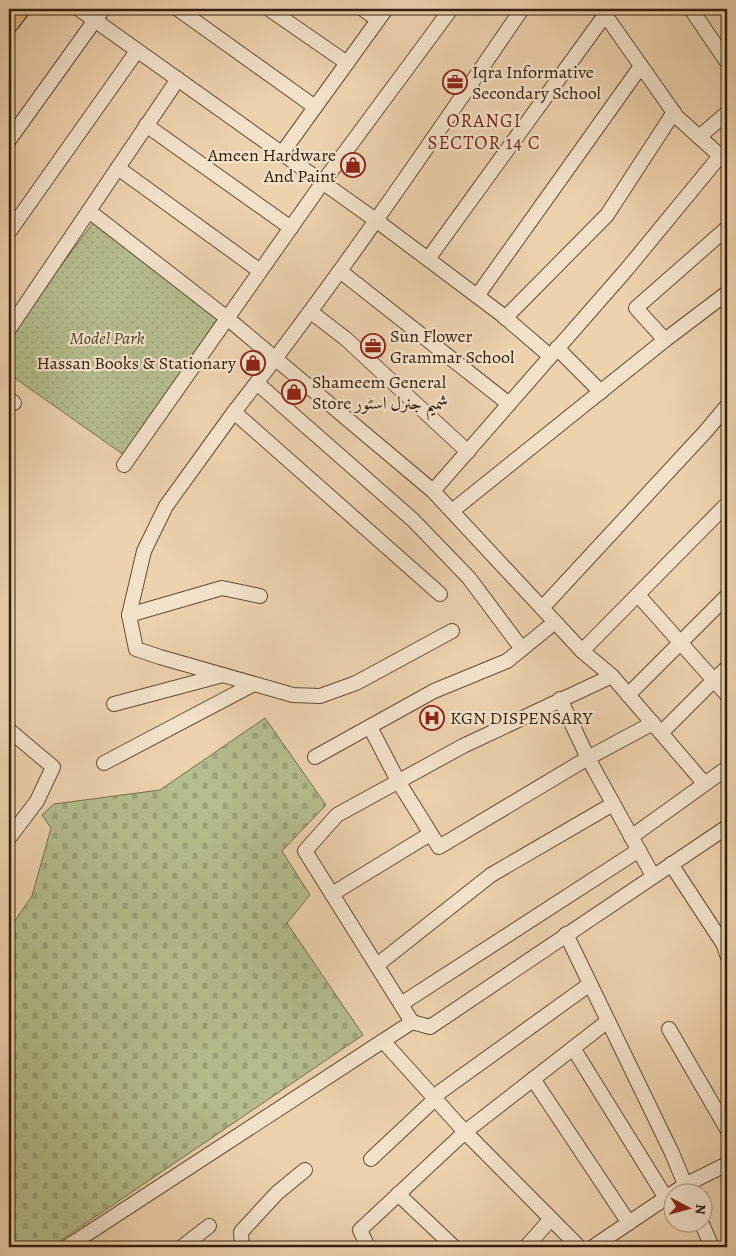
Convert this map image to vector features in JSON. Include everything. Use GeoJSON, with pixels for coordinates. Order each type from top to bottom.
{"type":"FeatureCollection","features":[{"type":"Feature","properties":{"kind":"main road"},"geometry":{"type":"LineString","coordinates":[[9,21],[18,9]]}},
{"type":"Feature","properties":{"kind":"street"},"geometry":{"type":"LineString","coordinates":[[78,9],[99,14],[137,50],[377,221],[505,318],[554,352],[601,392]]}},
{"type":"Feature","properties":{"kind":"street"},"geometry":{"type":"LineString","coordinates":[[178,9],[315,107]]}},
{"type":"Feature","properties":{"kind":"street"},"geometry":{"type":"LineString","coordinates":[[269,9],[347,63]]}},
{"type":"Feature","properties":{"kind":"street"},"geometry":{"type":"LineString","coordinates":[[282,153],[382,14],[363,9]]}},
{"type":"Feature","properties":{"kind":"street"},"geometry":{"type":"LineString","coordinates":[[124,465],[290,228],[451,9]]}},
{"type":"Feature","properties":{"kind":"street"},"geometry":{"type":"LineString","coordinates":[[452,631],[356,683],[320,696],[294,695],[160,657],[136,648],[129,615],[144,551],[166,506],[377,221],[522,9]]}},
{"type":"Feature","properties":{"kind":"street"},"geometry":{"type":"LineString","coordinates":[[691,9],[727,62]]}},
{"type":"Feature","properties":{"kind":"street"},"geometry":{"type":"LineString","coordinates":[[428,260],[603,12],[674,112],[724,159],[433,492]]}},
{"type":"Feature","properties":{"kind":"street"},"geometry":{"type":"LineString","coordinates":[[9,140],[99,14]]}},
{"type":"Feature","properties":{"kind":"street"},"geometry":{"type":"LineString","coordinates":[[9,232],[137,50]]}},
{"type":"Feature","properties":{"kind":"street"},"geometry":{"type":"LineString","coordinates":[[476,296],[641,66]]}},
{"type":"Feature","properties":{"kind":"street"},"geometry":{"type":"LineString","coordinates":[[9,330],[178,79]]}},
{"type":"Feature","properties":{"kind":"street"},"geometry":{"type":"LineString","coordinates":[[505,318],[607,215],[674,112]]}},
{"type":"Feature","properties":{"kind":"street"},"geometry":{"type":"LineString","coordinates":[[699,137],[727,113]]}},
{"type":"Feature","properties":{"kind":"street"},"geometry":{"type":"LineString","coordinates":[[146,126],[290,228]]}},
{"type":"Feature","properties":{"kind":"street"},"geometry":{"type":"LineString","coordinates":[[118,168],[260,271]]}},
{"type":"Feature","properties":{"kind":"street"},"geometry":{"type":"LineString","coordinates":[[88,211],[227,318],[433,492],[582,651],[612,676],[704,783]]}},
{"type":"Feature","properties":{"kind":"street"},"geometry":{"type":"LineString","coordinates":[[665,340],[636,308],[727,228]]}},
{"type":"Feature","properties":{"kind":"street"},"geometry":{"type":"LineString","coordinates":[[340,271],[509,404]]}},
{"type":"Feature","properties":{"kind":"street"},"geometry":{"type":"LineString","coordinates":[[452,511],[665,340],[727,293]]}},
{"type":"Feature","properties":{"kind":"street"},"geometry":{"type":"LineString","coordinates":[[310,312],[346,339],[468,452]]}},
{"type":"Feature","properties":{"kind":"street"},"geometry":{"type":"LineString","coordinates":[[257,383],[413,520],[469,578],[522,649]]}},
{"type":"Feature","properties":{"kind":"street"},"geometry":{"type":"LineString","coordinates":[[542,608],[700,438],[727,406]]}},
{"type":"Feature","properties":{"kind":"street"},"geometry":{"type":"LineString","coordinates":[[234,412],[440,594]]}},
{"type":"Feature","properties":{"kind":"street"},"geometry":{"type":"LineString","coordinates":[[582,651],[727,504]]}},
{"type":"Feature","properties":{"kind":"street"},"geometry":{"type":"LineString","coordinates":[[129,615],[222,588],[260,596]]}},
{"type":"Feature","properties":{"kind":"street"},"geometry":{"type":"LineString","coordinates":[[638,595],[727,695]]}},
{"type":"Feature","properties":{"kind":"street"},"geometry":{"type":"LineString","coordinates":[[628,695],[727,596]]}},
{"type":"Feature","properties":{"kind":"street"},"geometry":{"type":"LineString","coordinates":[[315,757],[434,692],[507,661],[555,622]]}},
{"type":"Feature","properties":{"kind":"street"},"geometry":{"type":"LineString","coordinates":[[370,726],[398,781],[438,847],[588,758],[657,728],[727,668]]}},
{"type":"Feature","properties":{"kind":"street"},"geometry":{"type":"LineString","coordinates":[[114,704],[224,675]]}},
{"type":"Feature","properties":{"kind":"street"},"geometry":{"type":"LineString","coordinates":[[612,676],[463,746],[338,815],[305,851],[412,1022],[430,1027],[727,827]]}},
{"type":"Feature","properties":{"kind":"street"},"geometry":{"type":"LineString","coordinates":[[104,763],[254,684]]}},
{"type":"Feature","properties":{"kind":"street"},"geometry":{"type":"LineString","coordinates":[[560,699],[588,758],[653,876]]}},
{"type":"Feature","properties":{"kind":"street"},"geometry":{"type":"LineString","coordinates":[[9,730],[53,767],[36,801],[9,838]]}},
{"type":"Feature","properties":{"kind":"street"},"geometry":{"type":"LineString","coordinates":[[631,837],[727,768]]}},
{"type":"Feature","properties":{"kind":"street"},"geometry":{"type":"LineString","coordinates":[[377,965],[491,875],[613,804]]}},
{"type":"Feature","properties":{"kind":"street"},"geometry":{"type":"LineString","coordinates":[[332,894],[430,834]]}},
{"type":"Feature","properties":{"kind":"street"},"geometry":{"type":"LineString","coordinates":[[401,1004],[639,850]]}},
{"type":"Feature","properties":{"kind":"street"},"geometry":{"type":"LineString","coordinates":[[671,864],[724,945],[727,955]]}},
{"type":"Feature","properties":{"kind":"street"},"geometry":{"type":"LineString","coordinates":[[566,934],[672,1153],[685,1184]]}},
{"type":"Feature","properties":{"kind":"street"},"geometry":{"type":"LineString","coordinates":[[371,1158],[435,1099],[440,1092],[590,984]]}},
{"type":"Feature","properties":{"kind":"street"},"geometry":{"type":"LineString","coordinates":[[368,1247],[360,1230],[398,1194],[465,1132],[608,1021]]}},
{"type":"Feature","properties":{"kind":"street"},"geometry":{"type":"LineString","coordinates":[[68,1247],[412,1022]]}},
{"type":"Feature","properties":{"kind":"street"},"geometry":{"type":"LineString","coordinates":[[669,1029],[727,1129]]}},
{"type":"Feature","properties":{"kind":"street"},"geometry":{"type":"LineString","coordinates":[[383,1041],[465,1132],[579,1247]]}},
{"type":"Feature","properties":{"kind":"street"},"geometry":{"type":"LineString","coordinates":[[573,1048],[664,1195]]}},
{"type":"Feature","properties":{"kind":"street"},"geometry":{"type":"LineString","coordinates":[[533,1079],[629,1223]]}},
{"type":"Feature","properties":{"kind":"street"},"geometry":{"type":"LineString","coordinates":[[695,1184],[727,1164]]}},
{"type":"Feature","properties":{"kind":"street"},"geometry":{"type":"LineString","coordinates":[[242,1247],[241,1232],[277,1193],[306,1170]]}},
{"type":"Feature","properties":{"kind":"street"},"geometry":{"type":"LineString","coordinates":[[398,1194],[454,1247]]}},
{"type":"Feature","properties":{"kind":"street"},"geometry":{"type":"LineString","coordinates":[[593,1247],[664,1199]]}},
{"type":"Feature","properties":{"kind":"street"},"geometry":{"type":"LineString","coordinates":[[526,1247],[551,1219]]}},
{"type":"Feature","properties":{"kind":"street"},"geometry":{"type":"LineString","coordinates":[[182,1247],[209,1226]]}},
{"type":"Feature","properties":{"kind":"street"},"geometry":{"type":"LineString","coordinates":[[706,1234],[712,1247]]}},
{"type":"Feature","properties":{"kind":"green space","name":"Model Park"},"geometry":{"type":"Polygon","coordinates":[[[96,219],[222,312],[124,455],[9,374],[9,335],[96,219]]]}},
{"type":"Feature","properties":{"kind":"green space"},"geometry":{"type":"Polygon","coordinates":[[[265,718],[326,805],[282,851],[310,895],[287,923],[363,1035],[51,1247],[9,1247],[9,929],[32,896],[51,828],[42,815],[54,804],[160,790],[265,718]]]}},
{"type":"Feature","properties":{"kind":"place","name":"Iqra Informative Secondary School"},"geometry":{"type":"Point","coordinates":[455,82]}},
{"type":"Feature","properties":{"kind":"place","name":"Ameen Hardware And Paint"},"geometry":{"type":"Point","coordinates":[353,165]}},
{"type":"Feature","properties":{"kind":"place","name":"Sun Flower Grammar School"},"geometry":{"type":"Point","coordinates":[373,346]}},
{"type":"Feature","properties":{"kind":"place","name":"Hassan Books & Stationary"},"geometry":{"type":"Point","coordinates":[253,363]}},
{"type":"Feature","properties":{"kind":"place","name":"Shameem General Store شمیم جنرل اسٹور"},"geometry":{"type":"Point","coordinates":[294,392]}},
{"type":"Feature","properties":{"kind":"place","name":"KGN DISPENSARY"},"geometry":{"type":"Point","coordinates":[432,718]}},
{"type":"Feature","properties":{"kind":"district","name":"ORANGI SECTOR 14 C"},"geometry":{"type":"Point","coordinates":[484,132]}}]}
